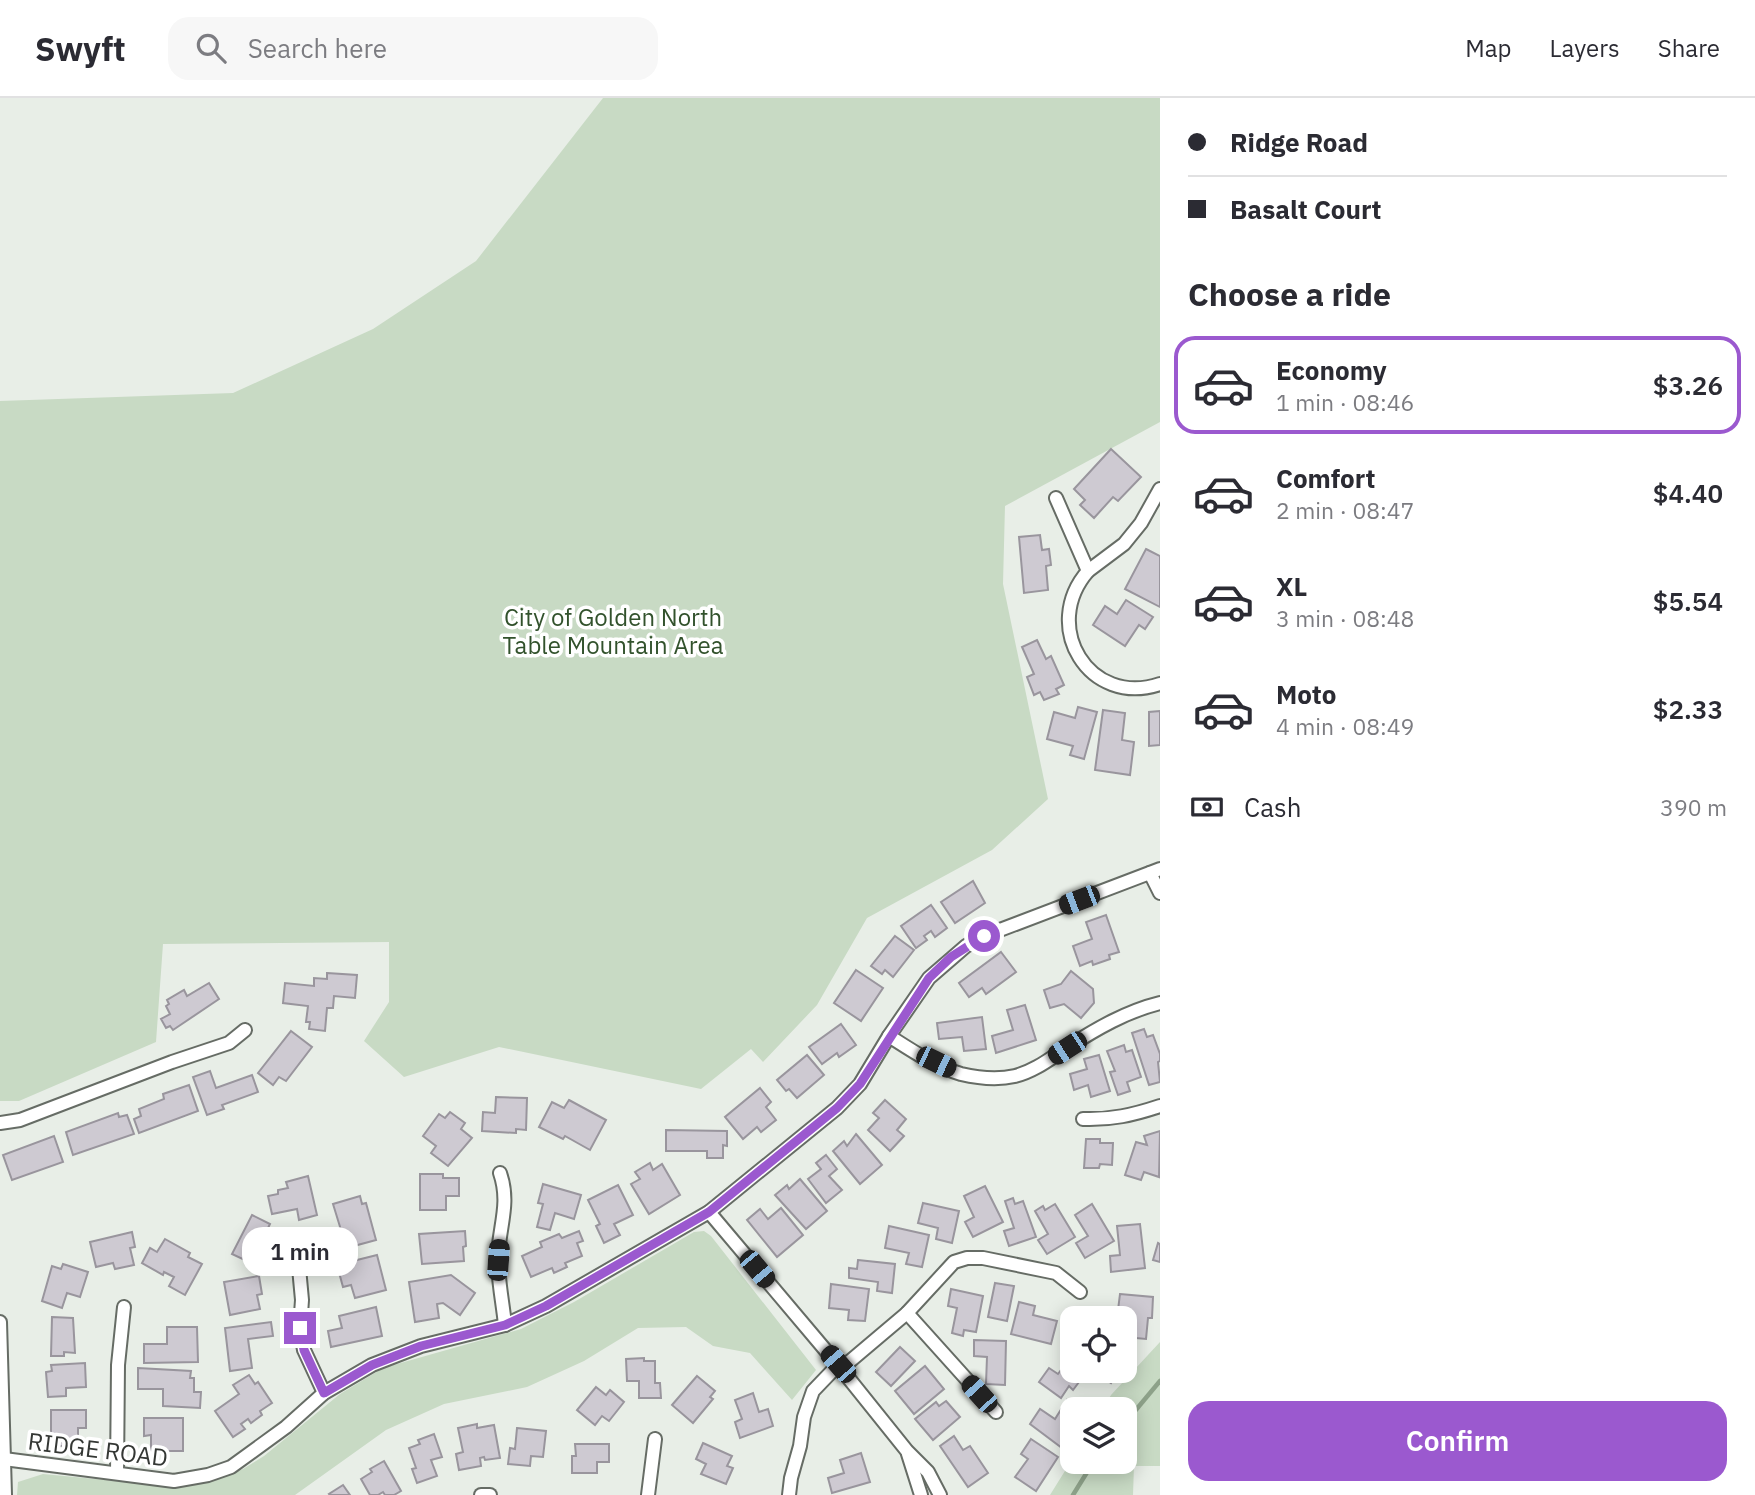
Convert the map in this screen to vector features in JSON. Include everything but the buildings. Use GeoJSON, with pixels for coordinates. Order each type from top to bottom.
{"type":"FeatureCollection","features":[{"type":"Feature","properties":{"kind":"street"},"geometry":{"type":"LineString","coordinates":[[1160,489],[1141,523],[1124,544],[1088,571],[1073,592],[1068,613],[1068,629],[1079,658],[1096,675],[1119,687],[1145,688],[1160,684]]}},
{"type":"Feature","properties":{"kind":"street"},"geometry":{"type":"LineString","coordinates":[[1056,498],[1088,571]]}},
{"type":"Feature","properties":{"kind":"street"},"geometry":{"type":"LineString","coordinates":[[1155,871],[1156,890],[1160,894]]}},
{"type":"Feature","properties":{"kind":"street","name":"RIDGE ROAD"},"geometry":{"type":"LineString","coordinates":[[4,1459],[174,1481],[208,1475],[231,1467],[286,1427],[324,1393],[372,1365],[421,1346],[505,1325],[546,1306],[709,1212],[837,1108],[860,1084],[929,978],[966,946],[984,936],[1155,871]]}},
{"type":"Feature","properties":{"kind":"street"},"geometry":{"type":"LineString","coordinates":[[889,1036],[912,1051],[959,1074],[987,1078],[1014,1076],[1037,1067],[1100,1027],[1145,1006],[1160,1003]]}},
{"type":"Feature","properties":{"kind":"street"},"geometry":{"type":"LineString","coordinates":[[0,1123],[20,1120],[229,1043],[245,1030]]}},
{"type":"Feature","properties":{"kind":"street"},"geometry":{"type":"LineString","coordinates":[[1083,1119],[1129,1117],[1160,1107]]}},
{"type":"Feature","properties":{"kind":"street"},"geometry":{"type":"LineString","coordinates":[[500,1173],[505,1188],[505,1216],[498,1260],[505,1325]]}},
{"type":"Feature","properties":{"kind":"street"},"geometry":{"type":"LineString","coordinates":[[709,1212],[838,1364],[907,1451],[928,1472],[940,1495]]}},
{"type":"Feature","properties":{"kind":"street"},"geometry":{"type":"LineString","coordinates":[[298,1257],[302,1300],[300,1328],[304,1350],[324,1393]]}},
{"type":"Feature","properties":{"kind":"street"},"geometry":{"type":"LineString","coordinates":[[789,1495],[804,1416],[813,1391],[838,1364],[849,1362],[907,1313],[954,1262],[967,1258],[983,1258],[1056,1273],[1080,1293]]}},
{"type":"Feature","properties":{"kind":"street"},"geometry":{"type":"LineString","coordinates":[[117,1474],[118,1365],[124,1307]]}},
{"type":"Feature","properties":{"kind":"street"},"geometry":{"type":"LineString","coordinates":[[907,1313],[996,1412]]}},
{"type":"Feature","properties":{"kind":"street"},"geometry":{"type":"LineString","coordinates":[[0,1322],[5,1495]]}},
{"type":"Feature","properties":{"kind":"street"},"geometry":{"type":"LineString","coordinates":[[648,1495],[655,1439]]}},
{"type":"Feature","properties":{"kind":"street"},"geometry":{"type":"LineString","coordinates":[[907,1451],[920,1495]]}},
{"type":"Feature","properties":{"kind":"street"},"geometry":{"type":"LineString","coordinates":[[481,1495],[490,1495]]}},
{"type":"Feature","properties":{"kind":"green space","name":"City of Golden North Table Mountain Area"},"geometry":{"type":"Polygon","coordinates":[[[603,98],[1160,98],[1160,422],[1005,506],[1003,584],[1048,799],[992,850],[867,918],[817,1005],[763,1062],[751,1049],[701,1089],[499,1047],[404,1077],[364,1041],[389,1002],[389,942],[163,944],[156,1042],[19,1101],[0,1101],[0,401],[233,393],[373,329],[476,261],[603,98]]]}},
{"type":"Feature","properties":{"kind":"green space"},"geometry":{"type":"Polygon","coordinates":[[[704,1231],[711,1236],[816,1370],[792,1400],[750,1353],[713,1346],[686,1327],[638,1328],[584,1361],[527,1387],[444,1404],[386,1430],[295,1495],[17,1495],[18,1482],[43,1474],[170,1486],[217,1479],[243,1469],[264,1456],[340,1394],[383,1368],[521,1329],[574,1302],[694,1232],[704,1231]]]}},
{"type":"Feature","properties":{"kind":"green space"},"geometry":{"type":"Polygon","coordinates":[[[1160,1342],[1160,1466],[1137,1466],[1137,1397],[1110,1397],[1122,1383],[1137,1383],[1137,1367],[1160,1342]]]}},
{"type":"Feature","properties":{"kind":"green space"},"geometry":{"type":"Polygon","coordinates":[[[1063,1474],[1134,1474],[1133,1495],[1050,1495],[1063,1474]]]}},
{"type":"Feature","properties":{"kind":"waterway"},"geometry":{"type":"LineString","coordinates":[[1137,1409],[1160,1381]]}},
{"type":"Feature","properties":{"kind":"waterway"},"geometry":{"type":"LineString","coordinates":[[1073,1495],[1086,1474]]}},
{"type":"Feature","properties":{"kind":"route"},"geometry":{"type":"LineString","coordinates":[[300,1328],[304,1350],[324,1393],[372,1365],[421,1346],[505,1325],[546,1306],[709,1212],[837,1108],[860,1084],[929,978],[951,957],[984,936]]}}]}
